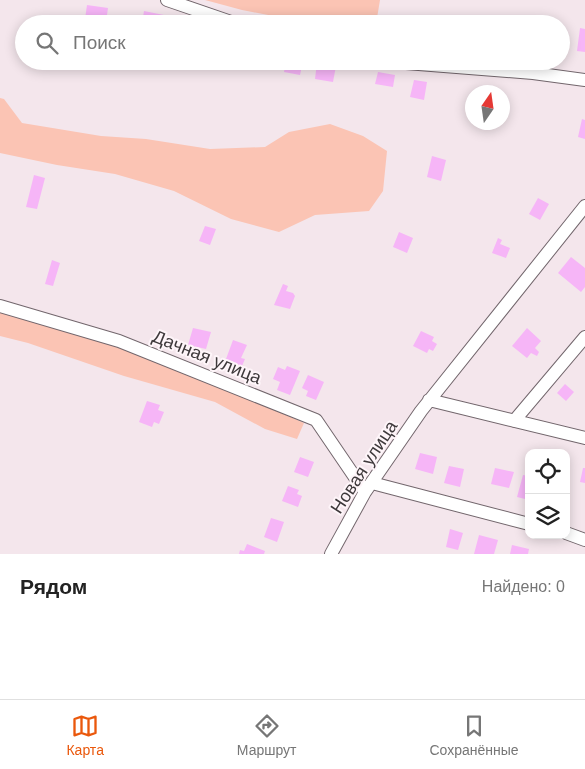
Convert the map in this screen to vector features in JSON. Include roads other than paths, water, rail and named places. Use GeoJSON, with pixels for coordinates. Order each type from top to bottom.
{"type":"FeatureCollection","features":[{"type":"Feature","properties":{"kind":"street"},"geometry":{"type":"LineString","coordinates":[[167,0],[211,15]]}},
{"type":"Feature","properties":{"kind":"street"},"geometry":{"type":"LineString","coordinates":[[487,70],[585,80]]}},
{"type":"Feature","properties":{"kind":"street","name":"Новая улица"},"geometry":{"type":"LineString","coordinates":[[331,554],[369,488],[429,400],[585,206]]}},
{"type":"Feature","properties":{"kind":"street","name":"Дачная улица"},"geometry":{"type":"LineString","coordinates":[[0,306],[119,341],[316,420],[369,488]]}},
{"type":"Feature","properties":{"kind":"street"},"geometry":{"type":"LineString","coordinates":[[514,421],[585,337]]}},
{"type":"Feature","properties":{"kind":"street"},"geometry":{"type":"LineString","coordinates":[[429,400],[585,438]]}},
{"type":"Feature","properties":{"kind":"street"},"geometry":{"type":"LineString","coordinates":[[369,488],[525,523]]}},
{"type":"Feature","properties":{"kind":"street"},"geometry":{"type":"LineString","coordinates":[[570,534],[585,540]]}}]}
